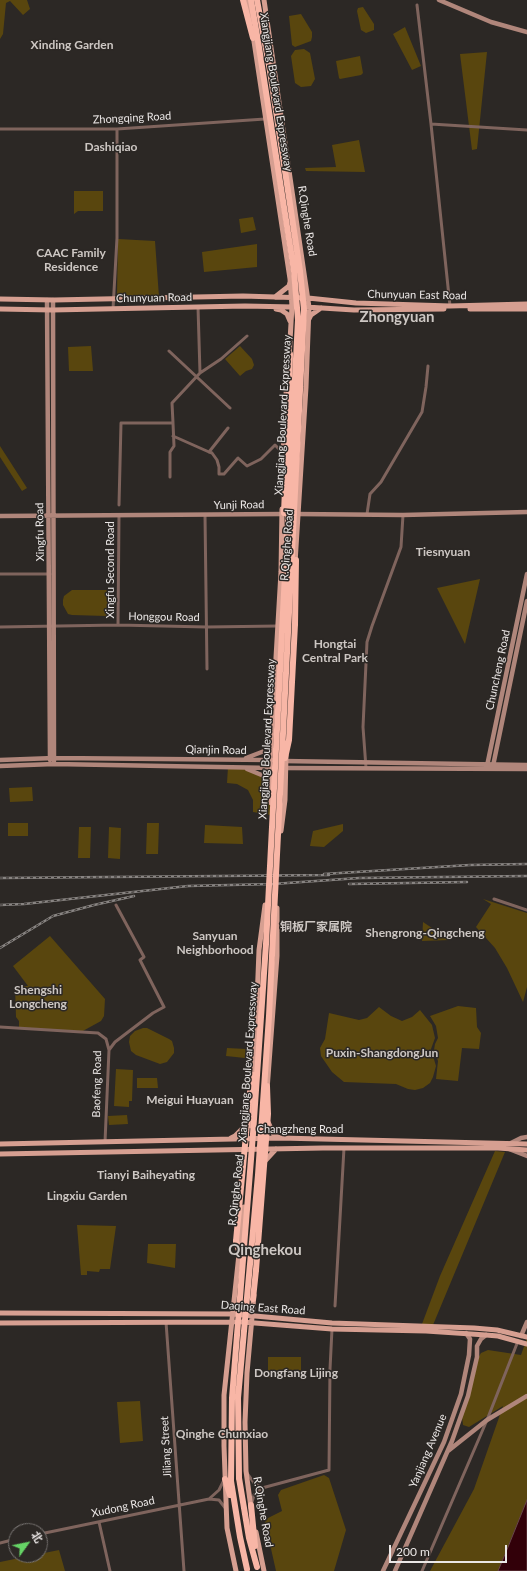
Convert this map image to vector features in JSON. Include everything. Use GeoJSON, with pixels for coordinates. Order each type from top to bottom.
{"type":"FeatureCollection","features":[{"type":"Feature","properties":{"kind":"highway"},"geometry":{"type":"LineString","coordinates":[[243,0],[253,38]]}},
{"type":"Feature","properties":{"kind":"highway","name":"Xiangjiang Boulevard Expressway"},"geometry":{"type":"LineString","coordinates":[[247,1569],[228,1480],[232,1384],[253,1134],[269,895],[298,320],[293,263],[258,41],[249,0]]}},
{"type":"Feature","properties":{"kind":"highway","name":"Xiangjiang Boulevard Expressway"},"geometry":{"type":"LineString","coordinates":[[251,1505],[257,1567],[249,1538],[239,1478],[238,1398],[258,1175],[269,1016],[304,310],[300,270],[270,71],[257,0]]}},
{"type":"Feature","properties":{"kind":"highway"},"geometry":{"type":"LineString","coordinates":[[263,0],[270,71]]}},
{"type":"Feature","properties":{"kind":"highway"},"geometry":{"type":"LineString","coordinates":[[284,578],[283,502],[290,352]]}},
{"type":"Feature","properties":{"kind":"highway"},"geometry":{"type":"LineString","coordinates":[[278,825],[284,799],[286,755],[289,740],[295,624],[296,560]]}},
{"type":"Feature","properties":{"kind":"highway"},"geometry":{"type":"LineString","coordinates":[[239,1251],[236,1241],[250,1092],[255,1071],[261,1016]]}},
{"type":"Feature","properties":{"kind":"highway"},"geometry":{"type":"LineString","coordinates":[[253,1299],[268,1114],[267,1084],[270,1034],[269,1016]]}},
{"type":"Feature","properties":{"kind":"main road","name":"R.Qinghe Road"},"geometry":{"type":"LineString","coordinates":[[249,0],[253,38],[290,279],[292,306],[282,452],[282,513],[278,626],[270,760],[269,853]]}},
{"type":"Feature","properties":{"kind":"main road","name":"R.Qinghe Road"},"geometry":{"type":"LineString","coordinates":[[263,0],[308,298],[299,514],[280,854]]}},
{"type":"Feature","properties":{"kind":"main road"},"geometry":{"type":"LineString","coordinates":[[274,297],[289,286],[290,279]]}},
{"type":"Feature","properties":{"kind":"main road"},"geometry":{"type":"LineString","coordinates":[[306,284],[312,295],[321,300]]}},
{"type":"Feature","properties":{"kind":"main road","name":"Chunyuan Road"},"geometry":{"type":"LineString","coordinates":[[0,299],[50,300],[243,296],[308,298]]}},
{"type":"Feature","properties":{"kind":"main road","name":"Chunyuan East Road"},"geometry":{"type":"LineString","coordinates":[[308,298],[356,304],[450,306],[527,304]]}},
{"type":"Feature","properties":{"kind":"main road"},"geometry":{"type":"LineString","coordinates":[[264,307],[281,310],[287,314],[290,319],[290,352]]}},
{"type":"Feature","properties":{"kind":"main road","name":"Chunyuan East Road"},"geometry":{"type":"LineString","coordinates":[[308,307],[354,310],[527,309]]}},
{"type":"Feature","properties":{"kind":"main road","name":"Chunyuan Road"},"geometry":{"type":"LineString","coordinates":[[0,310],[308,307]]}},
{"type":"Feature","properties":{"kind":"main road"},"geometry":{"type":"LineString","coordinates":[[308,324],[311,315],[321,308]]}},
{"type":"Feature","properties":{"kind":"main road","name":"R.Qinghe Road"},"geometry":{"type":"LineString","coordinates":[[236,1571],[227,1528],[226,1509],[228,1480],[224,1446],[225,1388],[239,1251],[250,1167],[258,950],[266,905]]}},
{"type":"Feature","properties":{"kind":"main road","name":"R.Qinghe Road"},"geometry":{"type":"LineString","coordinates":[[264,1571],[246,1471],[245,1422],[253,1299],[258,1260],[264,1139],[277,956],[277,905]]}},
{"type":"Feature","properties":{"kind":"main road"},"geometry":{"type":"LineString","coordinates":[[228,1139],[236,1136],[247,1126],[251,1112]]}},
{"type":"Feature","properties":{"kind":"main road"},"geometry":{"type":"LineString","coordinates":[[266,1114],[270,1128],[274,1135],[280,1138]]}},
{"type":"Feature","properties":{"kind":"main road","name":"Changzheng Road"},"geometry":{"type":"LineString","coordinates":[[0,1144],[280,1138],[526,1144]]}},
{"type":"Feature","properties":{"kind":"main road","name":"Changzheng Road"},"geometry":{"type":"LineString","coordinates":[[0,1154],[344,1148],[498,1148],[526,1150]]}},
{"type":"Feature","properties":{"kind":"main road"},"geometry":{"type":"LineString","coordinates":[[238,1149],[244,1154],[250,1167]]}},
{"type":"Feature","properties":{"kind":"main road"},"geometry":{"type":"LineString","coordinates":[[263,1164],[276,1149]]}},
{"type":"Feature","properties":{"kind":"main road","name":"Daqing East Road"},"geometry":{"type":"LineString","coordinates":[[0,1313],[233,1314],[252,1319],[332,1330],[466,1333],[486,1335],[522,1343]]}},
{"type":"Feature","properties":{"kind":"main road","name":"Daqing East Road"},"geometry":{"type":"LineString","coordinates":[[0,1323],[232,1322],[252,1319],[474,1328],[497,1330],[524,1336]]}},
{"type":"Feature","properties":{"kind":"main road"},"geometry":{"type":"LineString","coordinates":[[225,1388],[229,1383],[236,1380],[242,1383],[246,1389]]}},
{"type":"Feature","properties":{"kind":"street"},"geometry":{"type":"LineString","coordinates":[[439,0],[491,22],[527,32]]}},
{"type":"Feature","properties":{"kind":"street"},"geometry":{"type":"LineString","coordinates":[[417,5],[450,306]]}},
{"type":"Feature","properties":{"kind":"street","name":"Zhongqing Road"},"geometry":{"type":"LineString","coordinates":[[0,129],[117,129],[265,119]]}},
{"type":"Feature","properties":{"kind":"street"},"geometry":{"type":"LineString","coordinates":[[431,124],[527,130]]}},
{"type":"Feature","properties":{"kind":"street"},"geometry":{"type":"LineString","coordinates":[[113,309],[116,238],[117,129]]}},
{"type":"Feature","properties":{"kind":"street","name":"Xingfu Road"},"geometry":{"type":"LineString","coordinates":[[50,300],[52,764]]}},
{"type":"Feature","properties":{"kind":"street"},"geometry":{"type":"LineString","coordinates":[[198,307],[200,373]]}},
{"type":"Feature","properties":{"kind":"street"},"geometry":{"type":"LineString","coordinates":[[170,477],[170,452],[174,446],[172,404],[200,373],[221,359],[247,336]]}},
{"type":"Feature","properties":{"kind":"street"},"geometry":{"type":"LineString","coordinates":[[169,351],[230,408]]}},
{"type":"Feature","properties":{"kind":"street"},"geometry":{"type":"LineString","coordinates":[[367,514],[370,494],[382,482],[422,412],[428,366]]}},
{"type":"Feature","properties":{"kind":"street"},"geometry":{"type":"LineString","coordinates":[[119,505],[121,423],[173,423]]}},
{"type":"Feature","properties":{"kind":"street"},"geometry":{"type":"LineString","coordinates":[[209,452],[228,428]]}},
{"type":"Feature","properties":{"kind":"street"},"geometry":{"type":"LineString","coordinates":[[173,436],[212,453],[217,460],[219,474],[224,474],[238,458],[247,466],[261,459],[275,445],[280,450]]}},
{"type":"Feature","properties":{"kind":"street","name":"Yunji Road"},"geometry":{"type":"LineString","coordinates":[[0,516],[527,512]]}},
{"type":"Feature","properties":{"kind":"street"},"geometry":{"type":"LineString","coordinates":[[366,765],[363,727],[367,642],[401,547],[403,514]]}},
{"type":"Feature","properties":{"kind":"street","name":"Xingfu Second Road"},"geometry":{"type":"LineString","coordinates":[[118,625],[119,515]]}},
{"type":"Feature","properties":{"kind":"street"},"geometry":{"type":"LineString","coordinates":[[205,515],[207,670]]}},
{"type":"Feature","properties":{"kind":"street","name":"Xingfu Road"},"geometry":{"type":"LineString","coordinates":[[52,516],[50,574],[52,626]]}},
{"type":"Feature","properties":{"kind":"street"},"geometry":{"type":"LineString","coordinates":[[0,574],[50,574]]}},
{"type":"Feature","properties":{"kind":"street","name":"Chuncheng Road"},"geometry":{"type":"LineString","coordinates":[[487,767],[527,574]]}},
{"type":"Feature","properties":{"kind":"street","name":"Chuncheng Road"},"geometry":{"type":"LineString","coordinates":[[493,767],[527,601]]}},
{"type":"Feature","properties":{"kind":"street","name":"Honggou Road"},"geometry":{"type":"LineString","coordinates":[[0,627],[118,625],[207,627],[278,626]]}},
{"type":"Feature","properties":{"kind":"street"},"geometry":{"type":"LineString","coordinates":[[242,760],[267,750],[272,737]]}},
{"type":"Feature","properties":{"kind":"street","name":"Qianjin Road"},"geometry":{"type":"LineString","coordinates":[[0,760],[52,758],[270,760],[366,765],[493,767],[527,765]]}},
{"type":"Feature","properties":{"kind":"street","name":"Qianjin Road"},"geometry":{"type":"LineString","coordinates":[[0,766],[52,764],[286,768],[366,765]]}},
{"type":"Feature","properties":{"kind":"street","name":"Qianjin Road"},"geometry":{"type":"LineString","coordinates":[[493,767],[527,769]]}},
{"type":"Feature","properties":{"kind":"street"},"geometry":{"type":"LineString","coordinates":[[244,768],[264,776],[269,783],[270,797]]}},
{"type":"Feature","properties":{"kind":"street"},"geometry":{"type":"LineString","coordinates":[[494,899],[527,910]]}},
{"type":"Feature","properties":{"kind":"street"},"geometry":{"type":"LineString","coordinates":[[109,1050],[115,1042],[153,1013],[164,1007],[140,960],[144,957],[116,905]]}},
{"type":"Feature","properties":{"kind":"street","name":"Baofeng Road"},"geometry":{"type":"LineString","coordinates":[[0,1027],[98,1033],[106,1039],[109,1050],[105,1142]]}},
{"type":"Feature","properties":{"kind":"street"},"geometry":{"type":"LineString","coordinates":[[511,1143],[520,1138],[527,1137]]}},
{"type":"Feature","properties":{"kind":"street"},"geometry":{"type":"LineString","coordinates":[[335,1306],[344,1148]]}},
{"type":"Feature","properties":{"kind":"street"},"geometry":{"type":"LineString","coordinates":[[508,1149],[527,1156]]}},
{"type":"Feature","properties":{"kind":"street","name":"Jiliang Street"},"geometry":{"type":"LineString","coordinates":[[166,1322],[176,1452],[178,1505],[184,1571]]}},
{"type":"Feature","properties":{"kind":"street"},"geometry":{"type":"LineString","coordinates":[[524,1336],[527,1324]]}},
{"type":"Feature","properties":{"kind":"street"},"geometry":{"type":"LineString","coordinates":[[251,1505],[254,1495],[262,1488],[329,1470],[332,1330]]}},
{"type":"Feature","properties":{"kind":"street","name":"Yanjiang Avenue"},"geometry":{"type":"LineString","coordinates":[[383,1571],[444,1442],[461,1394],[469,1355],[470,1339],[466,1333]]}},
{"type":"Feature","properties":{"kind":"street","name":"Yanjiang Avenue"},"geometry":{"type":"LineString","coordinates":[[395,1571],[447,1452],[468,1396],[477,1357],[477,1346],[481,1338],[486,1335]]}},
{"type":"Feature","properties":{"kind":"street"},"geometry":{"type":"LineString","coordinates":[[422,1571],[522,1343]]}},
{"type":"Feature","properties":{"kind":"street"},"geometry":{"type":"LineString","coordinates":[[435,1461],[487,1420],[527,1396]]}},
{"type":"Feature","properties":{"kind":"street"},"geometry":{"type":"LineString","coordinates":[[246,1471],[254,1483],[262,1488]]}},
{"type":"Feature","properties":{"kind":"street"},"geometry":{"type":"LineString","coordinates":[[209,1499],[228,1480]]}},
{"type":"Feature","properties":{"kind":"street"},"geometry":{"type":"LineString","coordinates":[[209,1499],[219,1500],[226,1509]]}},
{"type":"Feature","properties":{"kind":"street","name":"Xudong Road"},"geometry":{"type":"LineString","coordinates":[[48,1532],[209,1499]]}},
{"type":"Feature","properties":{"kind":"street"},"geometry":{"type":"LineString","coordinates":[[99,1522],[110,1571]]}},
{"type":"Feature","properties":{"kind":"shaded area"},"geometry":{"type":"Polygon","coordinates":[[[0,0],[27,0],[30,9],[23,15],[10,1],[6,3],[3,34],[0,39],[0,0]]]}},
{"type":"Feature","properties":{"kind":"shaded area"},"geometry":{"type":"Polygon","coordinates":[[[363,7],[374,24],[374,30],[366,33],[361,30],[357,11],[358,8],[363,7]]]}},
{"type":"Feature","properties":{"kind":"shaded area"},"geometry":{"type":"Polygon","coordinates":[[[301,14],[312,32],[312,37],[311,41],[295,47],[292,45],[289,16],[301,14]]]}},
{"type":"Feature","properties":{"kind":"shaded area"},"geometry":{"type":"Polygon","coordinates":[[[405,27],[421,66],[412,70],[393,34],[405,27]]]}},
{"type":"Feature","properties":{"kind":"shaded area"},"geometry":{"type":"Polygon","coordinates":[[[304,49],[310,53],[315,79],[311,86],[301,87],[295,83],[291,56],[295,50],[304,49]]]}},
{"type":"Feature","properties":{"kind":"shaded area"},"geometry":{"type":"Polygon","coordinates":[[[487,52],[477,149],[472,150],[460,54],[487,52]]]}},
{"type":"Feature","properties":{"kind":"shaded area"},"geometry":{"type":"Polygon","coordinates":[[[360,56],[363,73],[361,75],[340,79],[336,61],[360,56]]]}},
{"type":"Feature","properties":{"kind":"shaded area"},"geometry":{"type":"Polygon","coordinates":[[[359,140],[365,172],[306,171],[305,168],[336,167],[332,145],[359,140]]]}},
{"type":"Feature","properties":{"kind":"shaded area"},"geometry":{"type":"Polygon","coordinates":[[[74,191],[103,191],[103,211],[78,211],[74,214],[74,191]]]}},
{"type":"Feature","properties":{"kind":"shaded area"},"geometry":{"type":"Polygon","coordinates":[[[253,217],[256,230],[241,233],[239,219],[253,217]]]}},
{"type":"Feature","properties":{"kind":"shaded area"},"geometry":{"type":"Polygon","coordinates":[[[118,239],[155,241],[159,297],[117,295],[118,239]]]}},
{"type":"Feature","properties":{"kind":"shaded area"},"geometry":{"type":"Polygon","coordinates":[[[257,244],[257,267],[204,272],[202,252],[257,244]]]}},
{"type":"Feature","properties":{"kind":"shaded area"},"geometry":{"type":"Polygon","coordinates":[[[91,346],[93,371],[69,371],[68,347],[91,346]]]}},
{"type":"Feature","properties":{"kind":"shaded area"},"geometry":{"type":"Polygon","coordinates":[[[240,346],[252,359],[254,365],[252,369],[246,371],[240,376],[225,359],[240,346]]]}},
{"type":"Feature","properties":{"kind":"shaded area"},"geometry":{"type":"Polygon","coordinates":[[[0,446],[27,488],[22,491],[0,457],[0,446]]]}},
{"type":"Feature","properties":{"kind":"shaded area"},"geometry":{"type":"Polygon","coordinates":[[[480,579],[465,644],[437,588],[480,579]]]}},
{"type":"Feature","properties":{"kind":"shaded area"},"geometry":{"type":"Polygon","coordinates":[[[72,590],[106,590],[115,599],[113,612],[106,616],[68,614],[63,605],[63,600],[64,596],[72,590]]]}},
{"type":"Feature","properties":{"kind":"shaded area"},"geometry":{"type":"Polygon","coordinates":[[[228,767],[244,768],[264,776],[269,783],[271,815],[253,812],[253,800],[248,790],[237,784],[227,783],[228,767]]]}},
{"type":"Feature","properties":{"kind":"shaded area"},"geometry":{"type":"Polygon","coordinates":[[[32,787],[33,801],[10,802],[9,788],[32,787]]]}},
{"type":"Feature","properties":{"kind":"shaded area"},"geometry":{"type":"Polygon","coordinates":[[[8,823],[28,823],[28,836],[8,836],[8,823]]]}},
{"type":"Feature","properties":{"kind":"shaded area"},"geometry":{"type":"Polygon","coordinates":[[[147,823],[159,823],[158,854],[146,854],[147,823]]]}},
{"type":"Feature","properties":{"kind":"shaded area"},"geometry":{"type":"Polygon","coordinates":[[[343,824],[343,831],[324,847],[310,846],[313,831],[343,824]]]}},
{"type":"Feature","properties":{"kind":"shaded area"},"geometry":{"type":"Polygon","coordinates":[[[205,825],[242,827],[243,844],[204,843],[205,825]]]}},
{"type":"Feature","properties":{"kind":"shaded area"},"geometry":{"type":"Polygon","coordinates":[[[79,827],[91,827],[90,858],[78,858],[79,827]]]}},
{"type":"Feature","properties":{"kind":"shaded area"},"geometry":{"type":"Polygon","coordinates":[[[109,827],[121,828],[120,859],[108,858],[109,827]]]}},
{"type":"Feature","properties":{"kind":"shaded area"},"geometry":{"type":"Polygon","coordinates":[[[483,899],[527,913],[527,987],[523,1002],[507,968],[495,948],[476,927],[491,904],[483,899]]]}},
{"type":"Feature","properties":{"kind":"shaded area"},"geometry":{"type":"Polygon","coordinates":[[[423,922],[450,940],[422,941],[423,922]]]}},
{"type":"Feature","properties":{"kind":"shaded area"},"geometry":{"type":"Polygon","coordinates":[[[50,936],[105,999],[104,1016],[101,1021],[81,1032],[19,1028],[19,1021],[16,1017],[15,986],[28,986],[13,966],[50,936]]]}},
{"type":"Feature","properties":{"kind":"shaded area"},"geometry":{"type":"Polygon","coordinates":[[[458,1006],[476,1008],[477,1027],[481,1033],[479,1049],[462,1048],[458,1081],[436,1079],[438,1061],[434,1050],[438,1038],[436,1026],[430,1016],[458,1006]]]}},
{"type":"Feature","properties":{"kind":"shaded area"},"geometry":{"type":"Polygon","coordinates":[[[379,1007],[391,1016],[402,1021],[412,1017],[420,1010],[432,1025],[435,1038],[431,1049],[436,1066],[430,1083],[423,1088],[415,1090],[396,1084],[344,1082],[332,1072],[321,1056],[320,1048],[325,1039],[329,1013],[359,1020],[367,1018],[379,1007]]]}},
{"type":"Feature","properties":{"kind":"shaded area"},"geometry":{"type":"Polygon","coordinates":[[[147,1028],[172,1041],[174,1053],[167,1062],[160,1064],[136,1055],[131,1051],[129,1042],[130,1036],[135,1031],[147,1028]]]}},
{"type":"Feature","properties":{"kind":"shaded area"},"geometry":{"type":"Polygon","coordinates":[[[227,1048],[246,1049],[245,1058],[226,1056],[227,1048]]]}},
{"type":"Feature","properties":{"kind":"shaded area"},"geometry":{"type":"Polygon","coordinates":[[[116,1069],[133,1070],[132,1101],[129,1101],[129,1107],[114,1106],[116,1069]]]}},
{"type":"Feature","properties":{"kind":"shaded area"},"geometry":{"type":"Polygon","coordinates":[[[137,1078],[157,1078],[158,1088],[137,1088],[137,1078]]]}},
{"type":"Feature","properties":{"kind":"shaded area"},"geometry":{"type":"Polygon","coordinates":[[[127,1115],[128,1124],[109,1125],[108,1116],[127,1115]]]}},
{"type":"Feature","properties":{"kind":"shaded area"},"geometry":{"type":"Polygon","coordinates":[[[495,1151],[505,1152],[433,1325],[422,1324],[440,1276],[495,1151]]]}},
{"type":"Feature","properties":{"kind":"shaded area"},"geometry":{"type":"Polygon","coordinates":[[[77,1225],[116,1226],[110,1269],[100,1269],[99,1272],[87,1271],[87,1275],[81,1275],[77,1225]]]}},
{"type":"Feature","properties":{"kind":"shaded area"},"geometry":{"type":"Polygon","coordinates":[[[148,1244],[176,1244],[175,1268],[147,1263],[148,1244]]]}},
{"type":"Feature","properties":{"kind":"shaded area"},"geometry":{"type":"Polygon","coordinates":[[[527,1338],[527,1500],[498,1571],[430,1571],[474,1489],[503,1406],[469,1427],[463,1425],[462,1417],[477,1360],[481,1353],[488,1350],[521,1355],[527,1338]]]}},
{"type":"Feature","properties":{"kind":"shaded area"},"geometry":{"type":"Polygon","coordinates":[[[268,1357],[301,1357],[301,1378],[268,1378],[268,1357]]]}},
{"type":"Feature","properties":{"kind":"shaded area"},"geometry":{"type":"Polygon","coordinates":[[[140,1401],[143,1441],[120,1443],[117,1402],[140,1401]]]}},
{"type":"Feature","properties":{"kind":"shaded area"},"geometry":{"type":"Polygon","coordinates":[[[324,1475],[329,1478],[346,1530],[334,1571],[276,1571],[265,1522],[268,1518],[282,1511],[278,1495],[281,1490],[324,1475]]]}},
{"type":"Feature","properties":{"kind":"shaded area"},"geometry":{"type":"Polygon","coordinates":[[[527,1500],[527,1571],[498,1571],[506,1552],[527,1500]]]}},
{"type":"Feature","properties":{"kind":"shaded area"},"geometry":{"type":"Polygon","coordinates":[[[59,1550],[65,1571],[0,1571],[0,1562],[8,1560],[8,1563],[48,1563],[48,1552],[59,1550]]]}},
{"type":"Feature","properties":{"kind":"railway"},"geometry":{"type":"LineString","coordinates":[[324,874],[470,865],[527,864]]}},
{"type":"Feature","properties":{"kind":"railway"},"geometry":{"type":"LineString","coordinates":[[0,878],[329,875]]}},
{"type":"Feature","properties":{"kind":"railway"},"geometry":{"type":"LineString","coordinates":[[0,905],[24,904],[188,886],[273,884],[359,878],[527,876]]}},
{"type":"Feature","properties":{"kind":"railway"},"geometry":{"type":"LineString","coordinates":[[349,884],[467,882]]}},
{"type":"Feature","properties":{"kind":"railway"},"geometry":{"type":"LineString","coordinates":[[0,948],[53,916],[134,896]]}},
{"type":"Feature","properties":{"kind":"district","name":"Xinding Garden"},"geometry":{"type":"Point","coordinates":[72,45]}},
{"type":"Feature","properties":{"kind":"district","name":"Dashiqiao"},"geometry":{"type":"Point","coordinates":[111,147]}},
{"type":"Feature","properties":{"kind":"district","name":"CAAC Family Residence"},"geometry":{"type":"Point","coordinates":[71,260]}},
{"type":"Feature","properties":{"kind":"district","name":"Zhongyuan"},"geometry":{"type":"Point","coordinates":[397,317]}},
{"type":"Feature","properties":{"kind":"district","name":"Tiesnyuan"},"geometry":{"type":"Point","coordinates":[443,552]}},
{"type":"Feature","properties":{"kind":"district","name":"Hongtai Central Park"},"geometry":{"type":"Point","coordinates":[335,651]}},
{"type":"Feature","properties":{"kind":"district","name":"铜板厂家属院"},"geometry":{"type":"Point","coordinates":[316,927]}},
{"type":"Feature","properties":{"kind":"district","name":"Shengrong-Qingcheng"},"geometry":{"type":"Point","coordinates":[425,933]}},
{"type":"Feature","properties":{"kind":"district","name":"Sanyuan Neighborhood"},"geometry":{"type":"Point","coordinates":[215,943]}},
{"type":"Feature","properties":{"kind":"district","name":"Shengshi Longcheng"},"geometry":{"type":"Point","coordinates":[38,997]}},
{"type":"Feature","properties":{"kind":"district","name":"Puxin-ShangdongJun"},"geometry":{"type":"Point","coordinates":[382,1053]}},
{"type":"Feature","properties":{"kind":"district","name":"Meigui Huayuan"},"geometry":{"type":"Point","coordinates":[190,1100]}},
{"type":"Feature","properties":{"kind":"district","name":"Tianyi Baiheyating"},"geometry":{"type":"Point","coordinates":[146,1175]}},
{"type":"Feature","properties":{"kind":"district","name":"Lingxiu Garden"},"geometry":{"type":"Point","coordinates":[87,1196]}},
{"type":"Feature","properties":{"kind":"district","name":"Qinghekou"},"geometry":{"type":"Point","coordinates":[265,1250]}},
{"type":"Feature","properties":{"kind":"district","name":"Dongfang Lijing"},"geometry":{"type":"Point","coordinates":[296,1373]}},
{"type":"Feature","properties":{"kind":"district","name":"Qinghe Chunxiao"},"geometry":{"type":"Point","coordinates":[222,1434]}}]}
